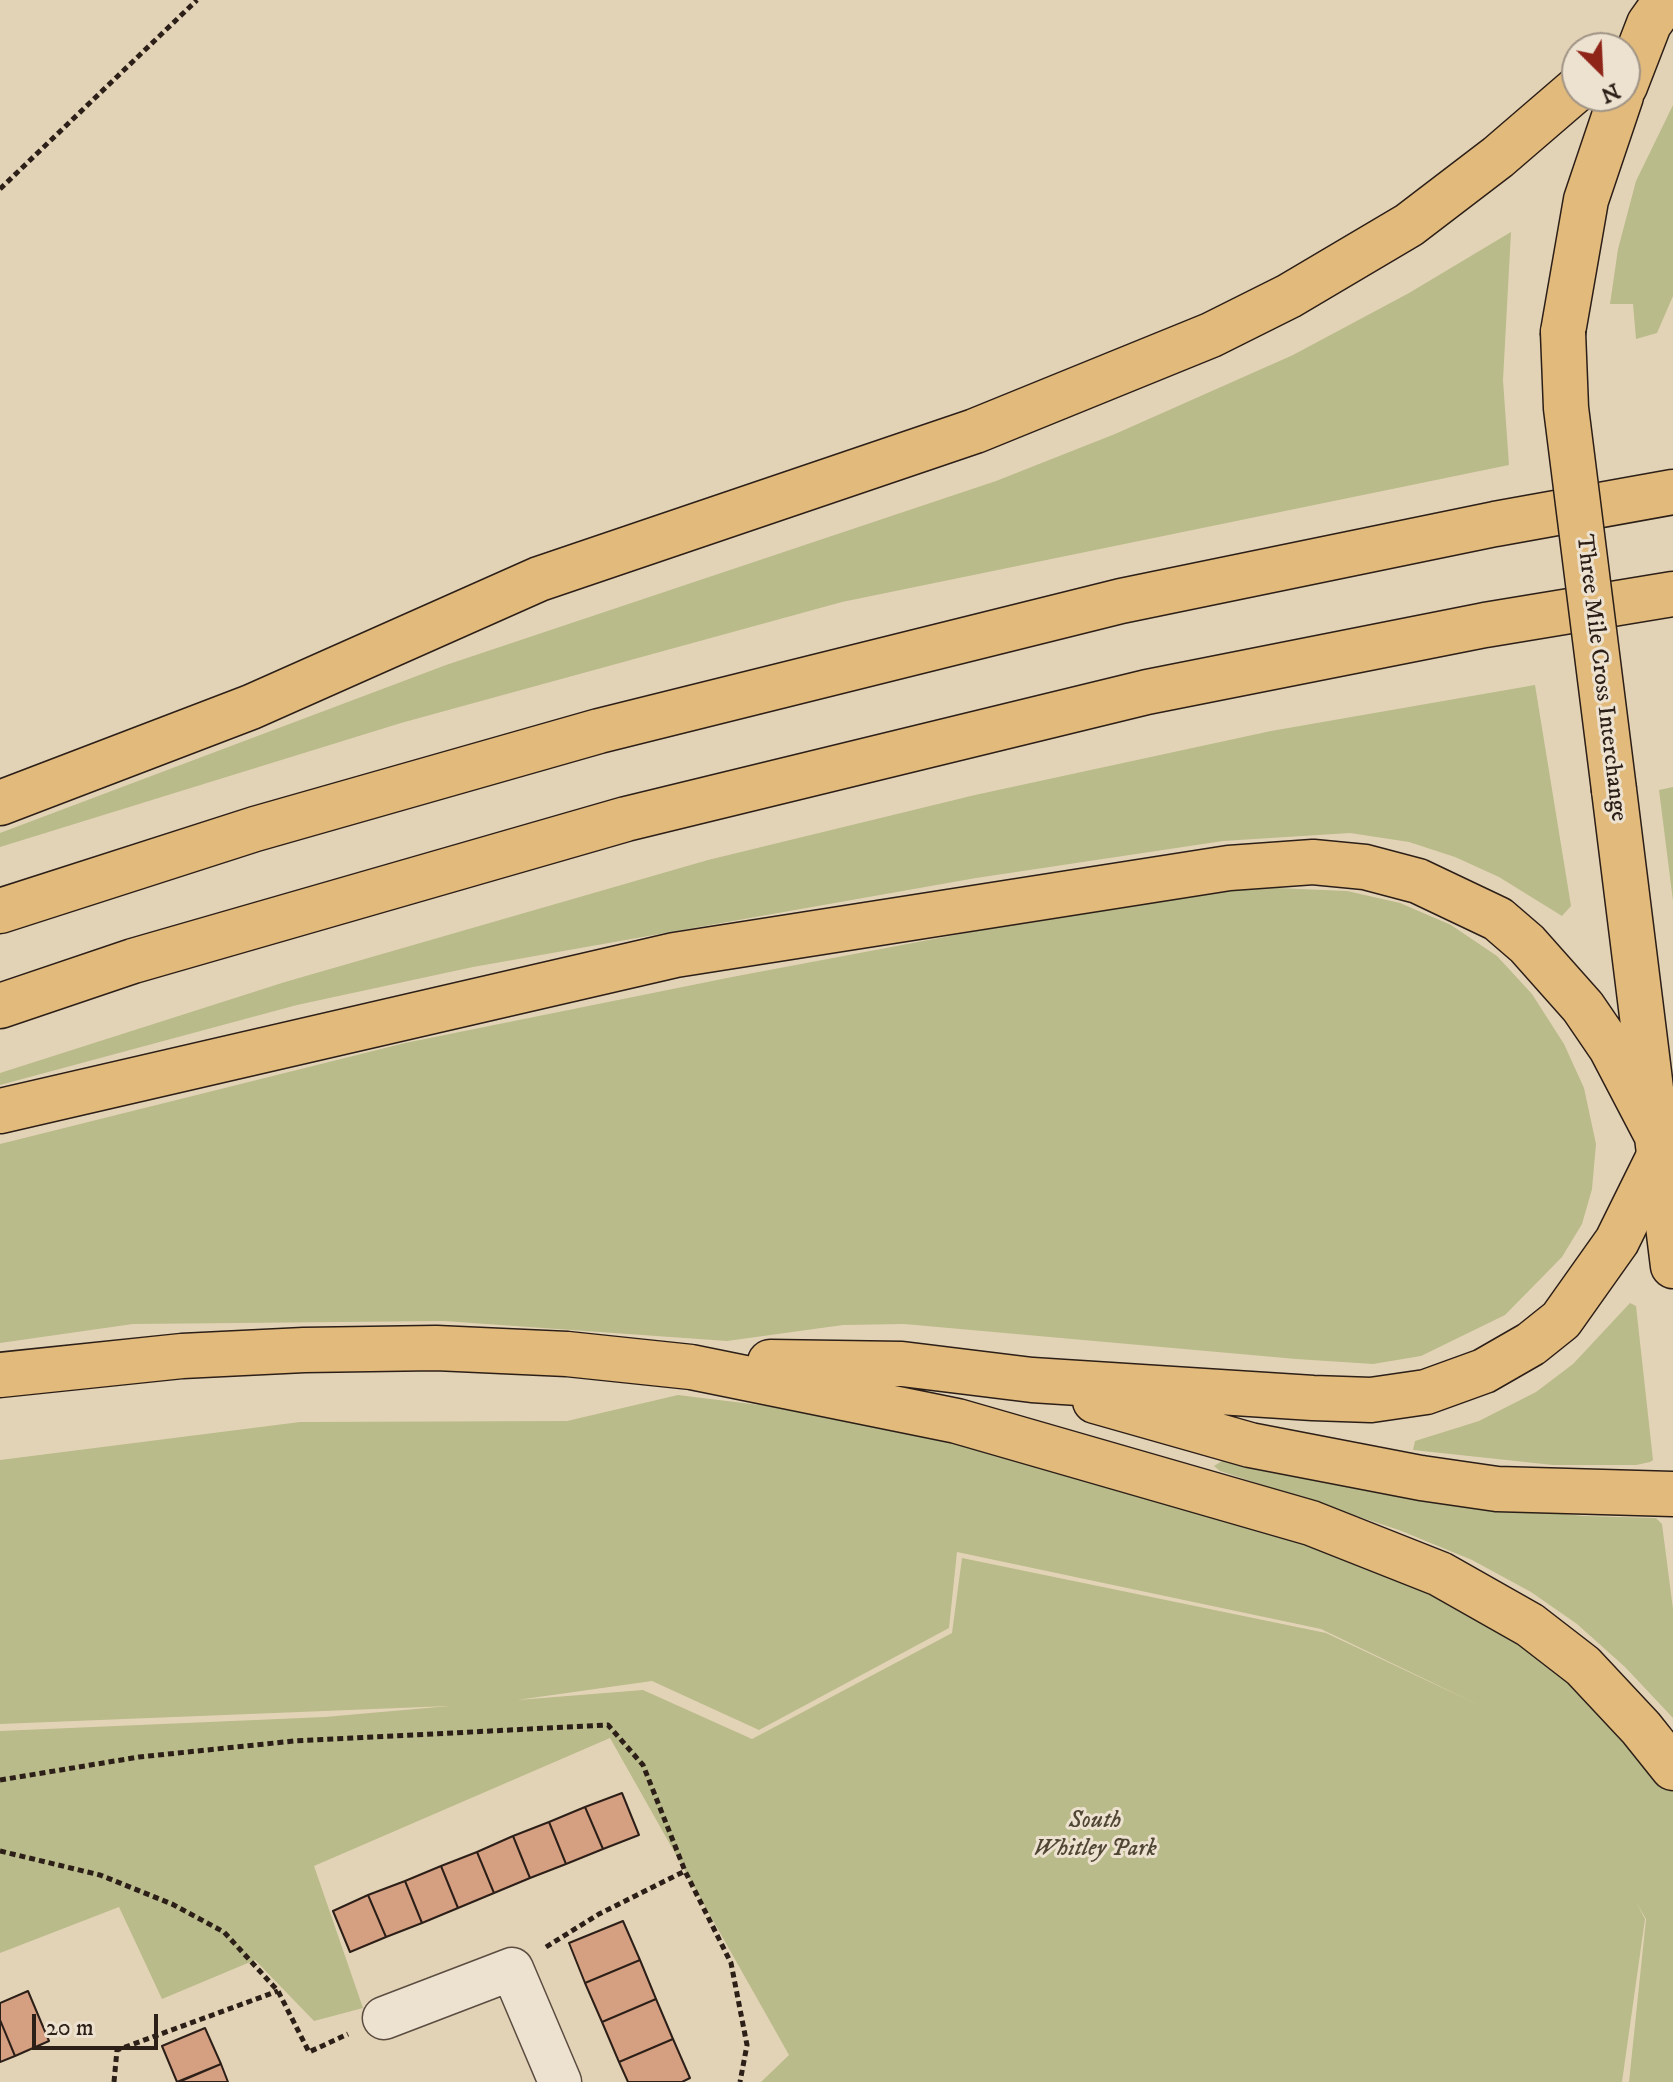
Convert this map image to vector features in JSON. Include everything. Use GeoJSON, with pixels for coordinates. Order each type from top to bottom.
{"type":"FeatureCollection","features":[{"type":"Feature","properties":{"kind":"main road"},"geometry":{"type":"LineString","coordinates":[[1641,48],[1653,19]]}},
{"type":"Feature","properties":{"kind":"main road"},"geometry":{"type":"LineString","coordinates":[[0,803],[251,707],[539,579],[975,431],[1211,335],[1300,290],[1409,225],[1498,157],[1561,103]]}},
{"type":"Feature","properties":{"kind":"main road","name":"Three Mile Cross Interchange"},"geometry":{"type":"LineString","coordinates":[[1616,112],[1586,200],[1563,332],[1566,408],[1673,1266]]}},
{"type":"Feature","properties":{"kind":"main road"},"geometry":{"type":"LineString","coordinates":[[0,911],[255,829],[645,720],[1121,601],[1495,524],[1673,492]]}},
{"type":"Feature","properties":{"kind":"main road"},"geometry":{"type":"LineString","coordinates":[[0,1006],[133,961],[626,819],[1147,692],[1485,625],[1673,594]]}},
{"type":"Feature","properties":{"kind":"main road"},"geometry":{"type":"LineString","coordinates":[[0,1111],[675,955],[1199,873],[1313,862],[1365,867],[1418,881],[1498,919],[1527,944],[1583,1007],[1611,1048],[1657,1145],[1617,1241],[1561,1320],[1531,1344],[1459,1382],[1426,1392],[1371,1400],[1032,1380],[902,1364],[806,1360],[691,1367]]}},
{"type":"Feature","properties":{"kind":"main road"},"geometry":{"type":"LineString","coordinates":[[0,1375],[182,1356],[436,1348],[567,1354],[691,1367],[957,1421],[1311,1523],[1377,1546],[1440,1574],[1530,1625],[1583,1666],[1673,1768]]}},
{"type":"Feature","properties":{"kind":"main road"},"geometry":{"type":"LineString","coordinates":[[1032,1380],[1176,1427],[1338,1464],[1497,1489],[1673,1494]]}},
{"type":"Feature","properties":{"kind":"street"},"geometry":{"type":"LineString","coordinates":[[384,2018],[512,1969],[560,2082]]}},
{"type":"Feature","properties":{"kind":"path"},"geometry":{"type":"LineString","coordinates":[[0,189],[197,0]]}},
{"type":"Feature","properties":{"kind":"path"},"geometry":{"type":"LineString","coordinates":[[0,1780],[139,1757],[294,1741],[608,1725],[643,1765],[685,1871],[731,1963],[747,2045],[740,2082]]}},
{"type":"Feature","properties":{"kind":"path"},"geometry":{"type":"LineString","coordinates":[[0,1851],[100,1875],[172,1904],[224,1932],[278,1991],[309,2052],[384,2018]]}},
{"type":"Feature","properties":{"kind":"path"},"geometry":{"type":"LineString","coordinates":[[512,1969],[599,1914],[685,1871]]}},
{"type":"Feature","properties":{"kind":"path"},"geometry":{"type":"LineString","coordinates":[[114,2082],[117,2050],[278,1991]]}},
{"type":"Feature","properties":{"kind":"green space"},"geometry":{"type":"Polygon","coordinates":[[[1673,105],[1673,296],[1657,333],[1636,339],[1633,304],[1610,304],[1618,249],[1636,181],[1673,105]]]}},
{"type":"Feature","properties":{"kind":"green space"},"geometry":{"type":"Polygon","coordinates":[[[1511,232],[1503,380],[1509,465],[842,602],[401,723],[0,847],[0,833],[446,665],[996,481],[1115,434],[1293,355],[1409,293],[1511,232]]]}},
{"type":"Feature","properties":{"kind":"green space"},"geometry":{"type":"Polygon","coordinates":[[[1535,685],[1571,906],[1562,916],[1499,877],[1455,857],[1409,842],[1350,833],[1223,841],[976,878],[473,967],[297,1005],[0,1085],[0,1073],[285,982],[708,860],[975,795],[1271,731],[1535,685]]]}},
{"type":"Feature","properties":{"kind":"green space"},"geometry":{"type":"Polygon","coordinates":[[[1673,787],[1673,901],[1659,790],[1673,787]]]}},
{"type":"Feature","properties":{"kind":"green space"},"geometry":{"type":"Polygon","coordinates":[[[1278,888],[1347,891],[1400,903],[1451,925],[1497,956],[1532,994],[1564,1044],[1584,1088],[1596,1144],[1592,1189],[1582,1224],[1562,1257],[1505,1315],[1421,1356],[1373,1364],[904,1324],[843,1325],[727,1341],[444,1321],[133,1324],[0,1343],[0,1144],[405,1043],[732,977],[1194,890],[1278,888]]]}},
{"type":"Feature","properties":{"kind":"green space"},"geometry":{"type":"Polygon","coordinates":[[[1630,1303],[1636,1306],[1653,1460],[1636,1465],[1553,1465],[1413,1450],[1415,1441],[1479,1421],[1536,1392],[1573,1364],[1630,1303]]]}},
{"type":"Feature","properties":{"kind":"green space","name":"South Whitley Park"},"geometry":{"type":"Polygon","coordinates":[[[678,1395],[841,1415],[1092,1474],[1428,1584],[1552,1655],[1673,1787],[1673,2082],[1629,2082],[1646,1919],[1636,1902],[1645,1919],[1622,2082],[761,2082],[789,2055],[610,1738],[314,1866],[363,2008],[314,2021],[255,1960],[162,1999],[119,1907],[0,1953],[0,1731],[325,1717],[449,1706],[0,1724],[0,1460],[300,1422],[567,1421],[678,1395]],[[957,1552],[949,1628],[759,1730],[652,1681],[517,1700],[643,1690],[752,1739],[952,1633],[962,1558],[1326,1633],[1483,1707],[1321,1629],[957,1552]]]}},
{"type":"Feature","properties":{"kind":"green space"},"geometry":{"type":"Polygon","coordinates":[[[1222,1461],[1435,1501],[1584,1516],[1656,1518],[1662,1524],[1673,1609],[1673,1718],[1625,1667],[1577,1624],[1531,1592],[1472,1560],[1399,1530],[1220,1471],[1214,1466],[1222,1461]]]}},
{"type":"Feature","properties":{"kind":"building"},"geometry":{"type":"Polygon","coordinates":[[[622,1793],[639,1835],[603,1849],[585,1807],[622,1793]]]}},
{"type":"Feature","properties":{"kind":"building"},"geometry":{"type":"Polygon","coordinates":[[[585,1807],[603,1849],[566,1864],[549,1822],[585,1807]]]}},
{"type":"Feature","properties":{"kind":"building"},"geometry":{"type":"Polygon","coordinates":[[[549,1822],[566,1864],[530,1878],[513,1836],[549,1822]]]}},
{"type":"Feature","properties":{"kind":"building"},"geometry":{"type":"Polygon","coordinates":[[[513,1836],[530,1878],[494,1893],[477,1852],[513,1836]]]}},
{"type":"Feature","properties":{"kind":"building"},"geometry":{"type":"Polygon","coordinates":[[[477,1852],[494,1893],[458,1908],[441,1866],[477,1852]]]}},
{"type":"Feature","properties":{"kind":"building"},"geometry":{"type":"Polygon","coordinates":[[[441,1866],[458,1908],[422,1923],[405,1881],[441,1866]]]}},
{"type":"Feature","properties":{"kind":"building"},"geometry":{"type":"Polygon","coordinates":[[[405,1881],[422,1923],[386,1937],[368,1895],[405,1881]]]}},
{"type":"Feature","properties":{"kind":"building"},"geometry":{"type":"Polygon","coordinates":[[[368,1895],[386,1937],[350,1952],[333,1911],[368,1895]]]}},
{"type":"Feature","properties":{"kind":"building"},"geometry":{"type":"Polygon","coordinates":[[[623,1921],[640,1960],[585,1983],[569,1943],[623,1921]]]}},
{"type":"Feature","properties":{"kind":"building"},"geometry":{"type":"Polygon","coordinates":[[[640,1960],[656,1999],[602,2022],[585,1983],[640,1960]]]}},
{"type":"Feature","properties":{"kind":"building"},"geometry":{"type":"Polygon","coordinates":[[[28,1991],[49,2041],[15,2056],[0,2020],[0,2003],[28,1991]]]}},
{"type":"Feature","properties":{"kind":"building"},"geometry":{"type":"Polygon","coordinates":[[[656,1999],[673,2039],[619,2062],[602,2022],[656,1999]]]}},
{"type":"Feature","properties":{"kind":"building"},"geometry":{"type":"Polygon","coordinates":[[[0,2020],[15,2056],[0,2062],[0,2020]]]}},
{"type":"Feature","properties":{"kind":"building"},"geometry":{"type":"Polygon","coordinates":[[[205,2028],[221,2064],[177,2082],[162,2046],[205,2028]]]}},
{"type":"Feature","properties":{"kind":"building"},"geometry":{"type":"Polygon","coordinates":[[[673,2039],[690,2078],[682,2082],[628,2082],[619,2062],[673,2039]]]}},
{"type":"Feature","properties":{"kind":"building"},"geometry":{"type":"Polygon","coordinates":[[[221,2064],[228,2082],[179,2082],[221,2064]]]}}]}
